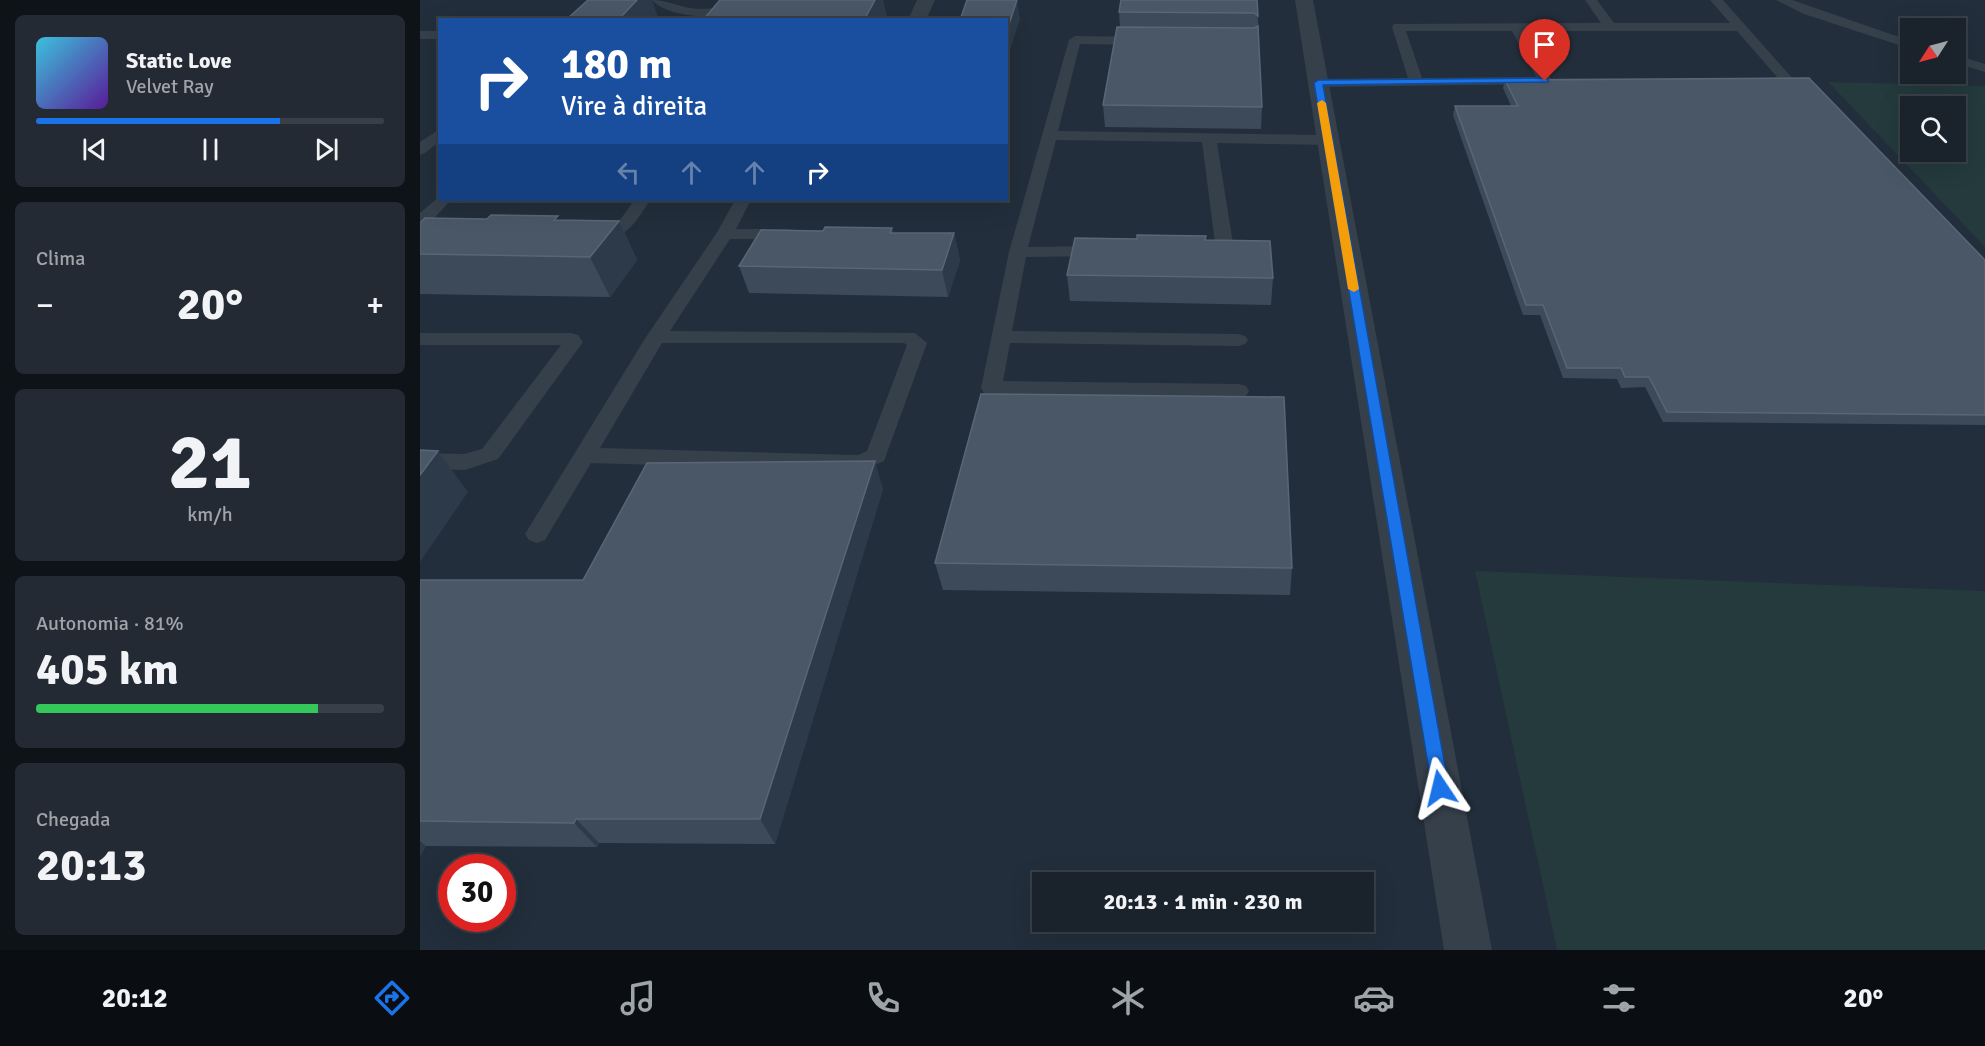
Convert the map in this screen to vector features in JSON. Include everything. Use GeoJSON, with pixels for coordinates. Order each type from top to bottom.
{"type":"FeatureCollection","features":[{"type":"Feature","properties":{"kind":"street"},"geometry":{"type":"LineString","coordinates":[[917,18],[926,0]]}},
{"type":"Feature","properties":{"kind":"street"},"geometry":{"type":"LineString","coordinates":[[1304,0],[1468,950]]}},
{"type":"Feature","properties":{"kind":"lane"},"geometry":{"type":"LineString","coordinates":[[658,0],[663,6],[672,10],[699,16],[742,9],[768,0]]}},
{"type":"Feature","properties":{"kind":"lane"},"geometry":{"type":"LineString","coordinates":[[1590,0],[1610,27]]}},
{"type":"Feature","properties":{"kind":"lane"},"geometry":{"type":"LineString","coordinates":[[1716,0],[1788,81],[1742,81]]}},
{"type":"Feature","properties":{"kind":"lane"},"geometry":{"type":"LineString","coordinates":[[1782,0],[1900,41]]}},
{"type":"Feature","properties":{"kind":"lane"},"geometry":{"type":"LineString","coordinates":[[1416,82],[1398,27],[1738,27]]}},
{"type":"Feature","properties":{"kind":"lane"},"geometry":{"type":"LineString","coordinates":[[1318,83],[1551,81],[1516,27]]}},
{"type":"Feature","properties":{"kind":"lane"},"geometry":{"type":"LineString","coordinates":[[420,35],[438,35]]}},
{"type":"Feature","properties":{"kind":"lane"},"geometry":{"type":"LineString","coordinates":[[1158,41],[1075,40],[1018,252],[991,388],[1239,391]]}},
{"type":"Feature","properties":{"kind":"lane"},"geometry":{"type":"LineString","coordinates":[[1966,62],[1985,68]]}},
{"type":"Feature","properties":{"kind":"lane"},"geometry":{"type":"LineString","coordinates":[[420,135],[438,134]]}},
{"type":"Feature","properties":{"kind":"lane"},"geometry":{"type":"LineString","coordinates":[[420,150],[438,134]]}},
{"type":"Feature","properties":{"kind":"lane"},"geometry":{"type":"LineString","coordinates":[[1049,135],[1328,140]]}},
{"type":"Feature","properties":{"kind":"lane"},"geometry":{"type":"LineString","coordinates":[[1181,251],[1216,251],[1224,244],[1209,137]]}},
{"type":"Feature","properties":{"kind":"lane"},"geometry":{"type":"LineString","coordinates":[[424,228],[442,201]]}},
{"type":"Feature","properties":{"kind":"lane"},"geometry":{"type":"LineString","coordinates":[[579,234],[611,234],[622,230],[641,201]]}},
{"type":"Feature","properties":{"kind":"lane"},"geometry":{"type":"LineString","coordinates":[[537,534],[656,337],[725,234],[742,201]]}},
{"type":"Feature","properties":{"kind":"lane"},"geometry":{"type":"LineString","coordinates":[[725,234],[807,234]]}},
{"type":"Feature","properties":{"kind":"lane"},"geometry":{"type":"LineString","coordinates":[[1018,252],[1123,251]]}},
{"type":"Feature","properties":{"kind":"lane"},"geometry":{"type":"LineString","coordinates":[[583,455],[861,463],[876,456],[917,343],[908,337],[656,337]]}},
{"type":"Feature","properties":{"kind":"lane"},"geometry":{"type":"LineString","coordinates":[[1002,337],[1238,340]]}},
{"type":"Feature","properties":{"kind":"lane"},"geometry":{"type":"LineString","coordinates":[[420,339],[571,339],[573,342],[490,454],[465,462],[420,461]]}},
{"type":"Feature","properties":{"kind":"green space"},"geometry":{"type":"Polygon","coordinates":[[[1828,82],[1985,86],[1985,247],[1904,162],[1966,162],[1966,96],[1900,96],[1900,158],[1828,82]]]}},
{"type":"Feature","properties":{"kind":"green space"},"geometry":{"type":"Polygon","coordinates":[[[1475,571],[1985,591],[1985,950],[1557,950],[1475,571]]]}},
{"type":"Feature","properties":{"kind":"building"},"geometry":{"type":"Polygon","coordinates":[[[588,0],[637,0],[620,18],[568,18],[588,0]]]}},
{"type":"Feature","properties":{"kind":"building"},"geometry":{"type":"Polygon","coordinates":[[[720,0],[875,0],[865,18],[705,18],[720,0]]]}},
{"type":"Feature","properties":{"kind":"building"},"geometry":{"type":"Polygon","coordinates":[[[967,0],[1017,0],[1008,27],[1008,18],[961,18],[967,0]]]}},
{"type":"Feature","properties":{"kind":"building"},"geometry":{"type":"Polygon","coordinates":[[[1121,0],[1257,0],[1258,16],[1254,13],[1119,12],[1121,0]]]}},
{"type":"Feature","properties":{"kind":"building"},"geometry":{"type":"Polygon","coordinates":[[[1258,26],[1262,107],[1103,105],[1117,27],[1254,28],[1258,26]]]}},
{"type":"Feature","properties":{"kind":"building"},"geometry":{"type":"Polygon","coordinates":[[[1809,78],[1985,260],[1985,415],[1667,412],[1649,377],[1625,377],[1621,368],[1567,368],[1543,305],[1526,305],[1455,106],[1518,106],[1505,80],[1809,78]]]}},
{"type":"Feature","properties":{"kind":"building"},"geometry":{"type":"Polygon","coordinates":[[[491,215],[558,216],[554,220],[619,221],[590,257],[420,254],[420,223],[425,218],[487,219],[491,215]]]}},
{"type":"Feature","properties":{"kind":"building"},"geometry":{"type":"Polygon","coordinates":[[[825,227],[892,228],[890,233],[954,233],[942,270],[739,266],[761,230],[823,231],[825,227]]]}},
{"type":"Feature","properties":{"kind":"building"},"geometry":{"type":"Polygon","coordinates":[[[1137,235],[1206,236],[1205,240],[1270,241],[1273,278],[1067,275],[1075,238],[1137,239],[1137,235]]]}},
{"type":"Feature","properties":{"kind":"building"},"geometry":{"type":"Polygon","coordinates":[[[981,394],[1284,397],[1292,568],[935,563],[981,394]]]}},
{"type":"Feature","properties":{"kind":"building"},"geometry":{"type":"Polygon","coordinates":[[[420,450],[438,451],[420,475],[420,450]]]}},
{"type":"Feature","properties":{"kind":"building"},"geometry":{"type":"Polygon","coordinates":[[[875,461],[760,819],[576,819],[574,823],[420,821],[420,580],[583,580],[647,463],[875,461]]]}},
{"type":"Feature","properties":{"kind":"slow traffic"},"geometry":{"type":"LineString","coordinates":[[1322,103],[1354,289]]}},
{"type":"Feature","properties":{"kind":"route"},"geometry":{"type":"LineString","coordinates":[[1440,788],[1318,83],[1545,81]]}}]}
